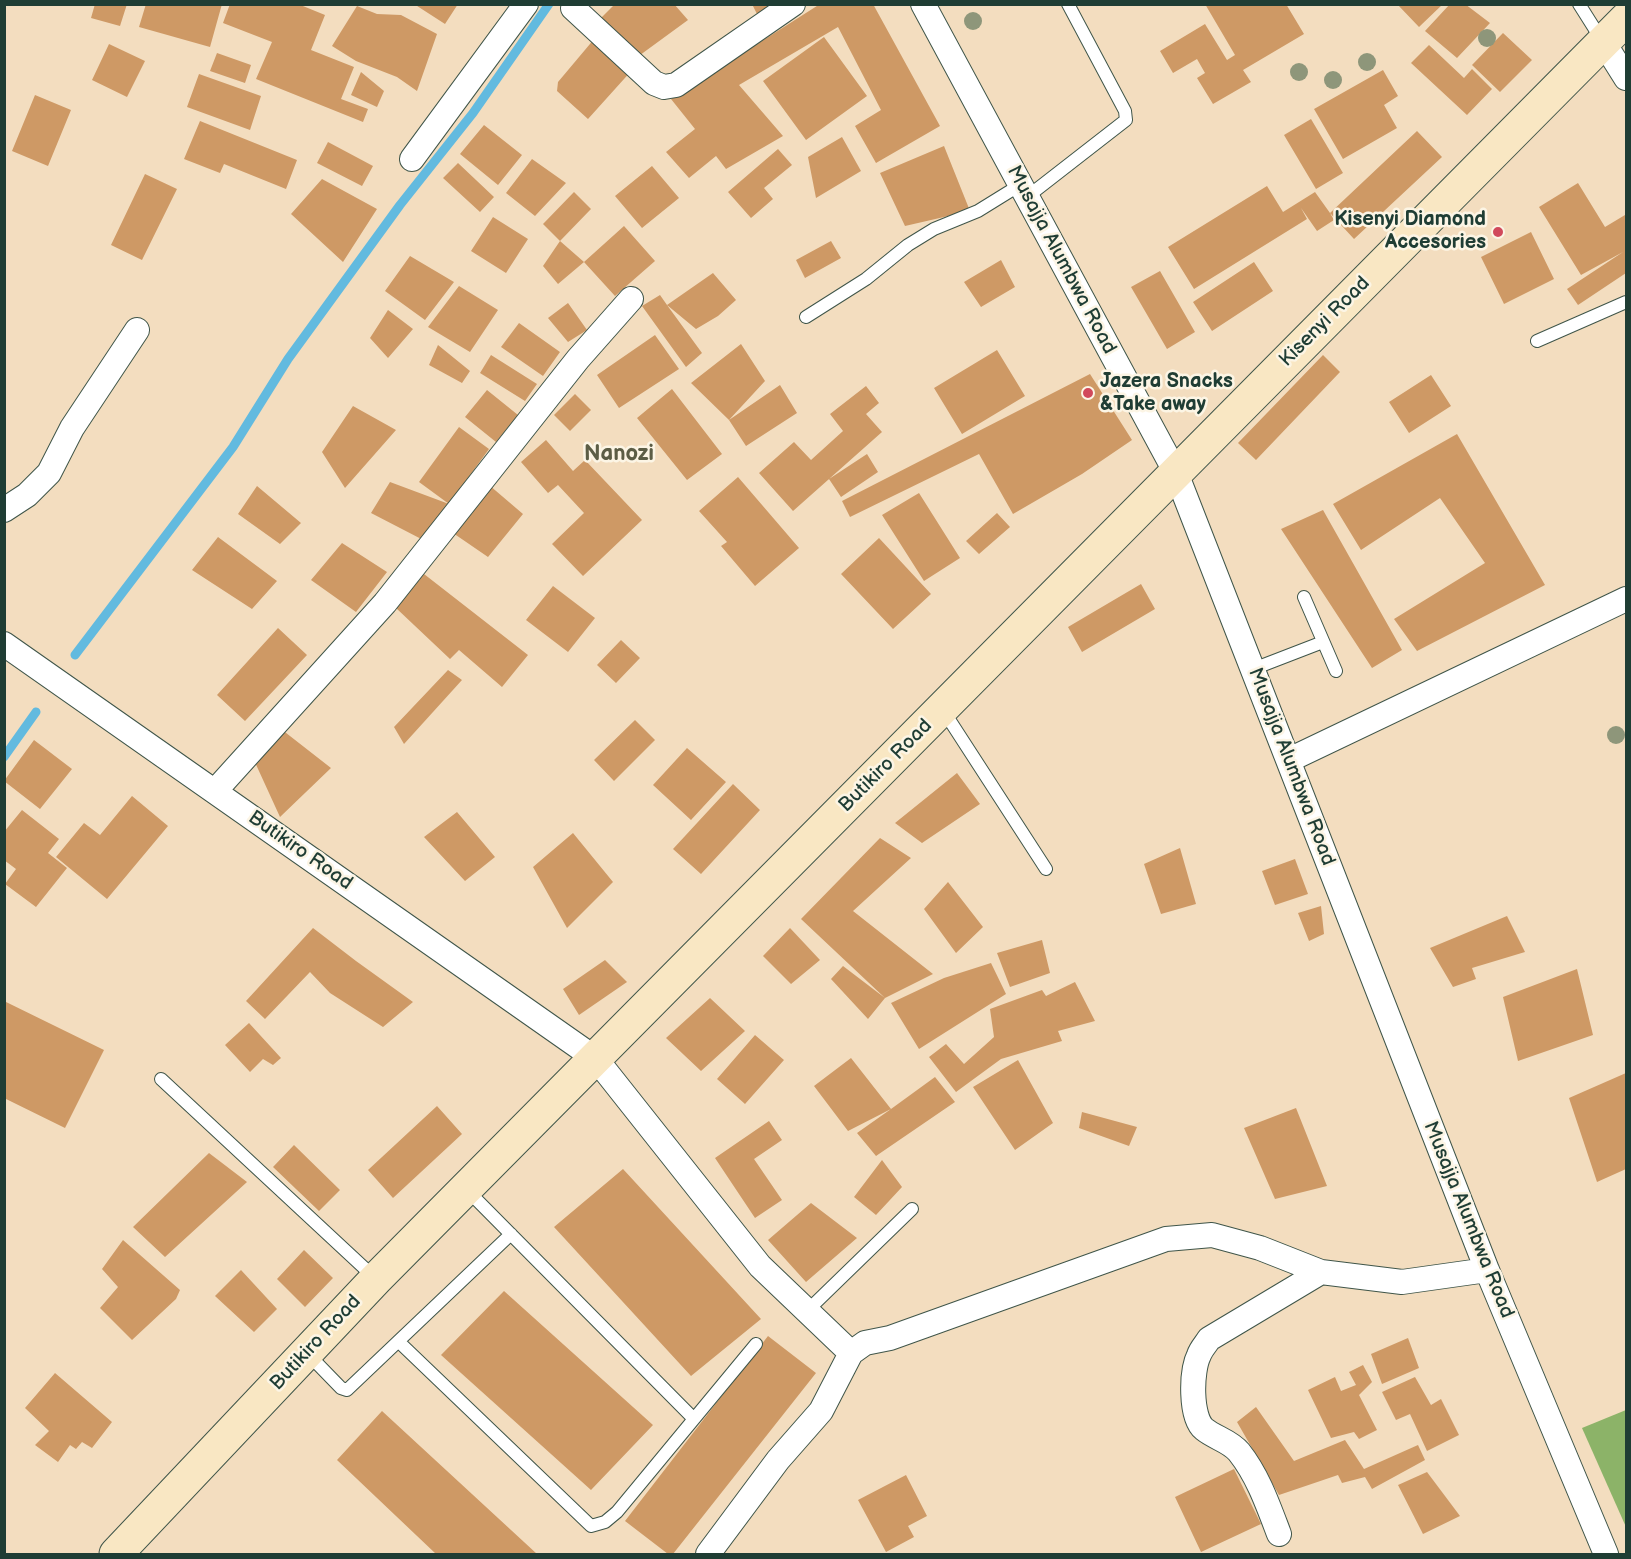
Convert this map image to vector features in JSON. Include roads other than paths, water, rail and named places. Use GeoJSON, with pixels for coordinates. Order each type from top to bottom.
{"type":"FeatureCollection","features":[{"type":"Feature","properties":{"kind":"main road","name":"Kisenyi Road"},"geometry":{"type":"LineString","coordinates":[[1176,473],[1606,47],[1626,19]]}},
{"type":"Feature","properties":{"kind":"main road","name":"Butikiro Road"},"geometry":{"type":"LineString","coordinates":[[116,1554],[376,1280],[1176,473]]}},
{"type":"Feature","properties":{"kind":"street"},"geometry":{"type":"LineString","coordinates":[[412,159],[526,4]]}},
{"type":"Feature","properties":{"kind":"street"},"geometry":{"type":"LineString","coordinates":[[573,8],[654,83],[664,87],[676,85],[793,4]]}},
{"type":"Feature","properties":{"kind":"street","name":"Musajja Alumbwa Road"},"geometry":{"type":"LineString","coordinates":[[923,4],[1176,473],[1487,1270],[1606,1554]]}},
{"type":"Feature","properties":{"kind":"street"},"geometry":{"type":"LineString","coordinates":[[1606,47],[1626,78]]}},
{"type":"Feature","properties":{"kind":"street"},"geometry":{"type":"LineString","coordinates":[[215,791],[386,603],[578,359],[631,299]]}},
{"type":"Feature","properties":{"kind":"street"},"geometry":{"type":"LineString","coordinates":[[4,510],[27,495],[49,473],[72,428],[137,330]]}},
{"type":"Feature","properties":{"kind":"street"},"geometry":{"type":"LineString","coordinates":[[1289,760],[1626,599]]}},
{"type":"Feature","properties":{"kind":"street","name":"Butikiro Road"},"geometry":{"type":"LineString","coordinates":[[4,644],[596,1059]]}},
{"type":"Feature","properties":{"kind":"street"},"geometry":{"type":"LineString","coordinates":[[596,1059],[760,1266],[851,1353]]}},
{"type":"Feature","properties":{"kind":"street"},"geometry":{"type":"LineString","coordinates":[[708,1554],[778,1460],[821,1411],[851,1353],[865,1343],[890,1338],[1166,1239],[1212,1235],[1260,1248],[1321,1272],[1402,1282],[1487,1270]]}},
{"type":"Feature","properties":{"kind":"street"},"geometry":{"type":"LineString","coordinates":[[1279,1534],[1263,1492],[1250,1467],[1236,1449],[1203,1428],[1196,1416],[1193,1387],[1198,1356],[1209,1339],[1321,1272]]}},
{"type":"Feature","properties":{"kind":"lane"},"geometry":{"type":"LineString","coordinates":[[806,317],[866,279],[908,245],[934,230],[1023,191],[1126,120],[1125,111],[1068,4]]}},
{"type":"Feature","properties":{"kind":"lane"},"geometry":{"type":"LineString","coordinates":[[1579,4],[1606,47]]}},
{"type":"Feature","properties":{"kind":"lane"},"geometry":{"type":"LineString","coordinates":[[1537,341],[1626,302]]}},
{"type":"Feature","properties":{"kind":"lane"},"geometry":{"type":"LineString","coordinates":[[1304,597],[1336,671]]}},
{"type":"Feature","properties":{"kind":"lane"},"geometry":{"type":"LineString","coordinates":[[1253,669],[1323,642]]}},
{"type":"Feature","properties":{"kind":"lane"},"geometry":{"type":"LineString","coordinates":[[942,709],[1046,869]]}},
{"type":"Feature","properties":{"kind":"lane"},"geometry":{"type":"LineString","coordinates":[[161,1078],[376,1280]]}},
{"type":"Feature","properties":{"kind":"lane"},"geometry":{"type":"LineString","coordinates":[[466,1189],[694,1419]]}},
{"type":"Feature","properties":{"kind":"lane"},"geometry":{"type":"LineString","coordinates":[[807,1311],[912,1209]]}},
{"type":"Feature","properties":{"kind":"lane"},"geometry":{"type":"LineString","coordinates":[[307,1353],[341,1388],[347,1390],[511,1234]]}},
{"type":"Feature","properties":{"kind":"lane"},"geometry":{"type":"LineString","coordinates":[[399,1342],[591,1526],[605,1522],[617,1512],[756,1344]]}},
{"type":"Feature","properties":{"kind":"waterway"},"geometry":{"type":"LineString","coordinates":[[75,655],[233,447],[288,359],[400,205],[473,113],[549,4]]}},
{"type":"Feature","properties":{"kind":"waterway"},"geometry":{"type":"LineString","coordinates":[[4,757],[36,712]]}},
{"type":"Feature","properties":{"kind":"place","name":"Kisenyi Diamond Accesories"},"geometry":{"type":"Point","coordinates":[1498,232]}},
{"type":"Feature","properties":{"kind":"place","name":"Jazera Snacks &Take away"},"geometry":{"type":"Point","coordinates":[1088,393]}},
{"type":"Feature","properties":{"kind":"district","name":"Nanozi"},"geometry":{"type":"Point","coordinates":[619,454]}}]}
